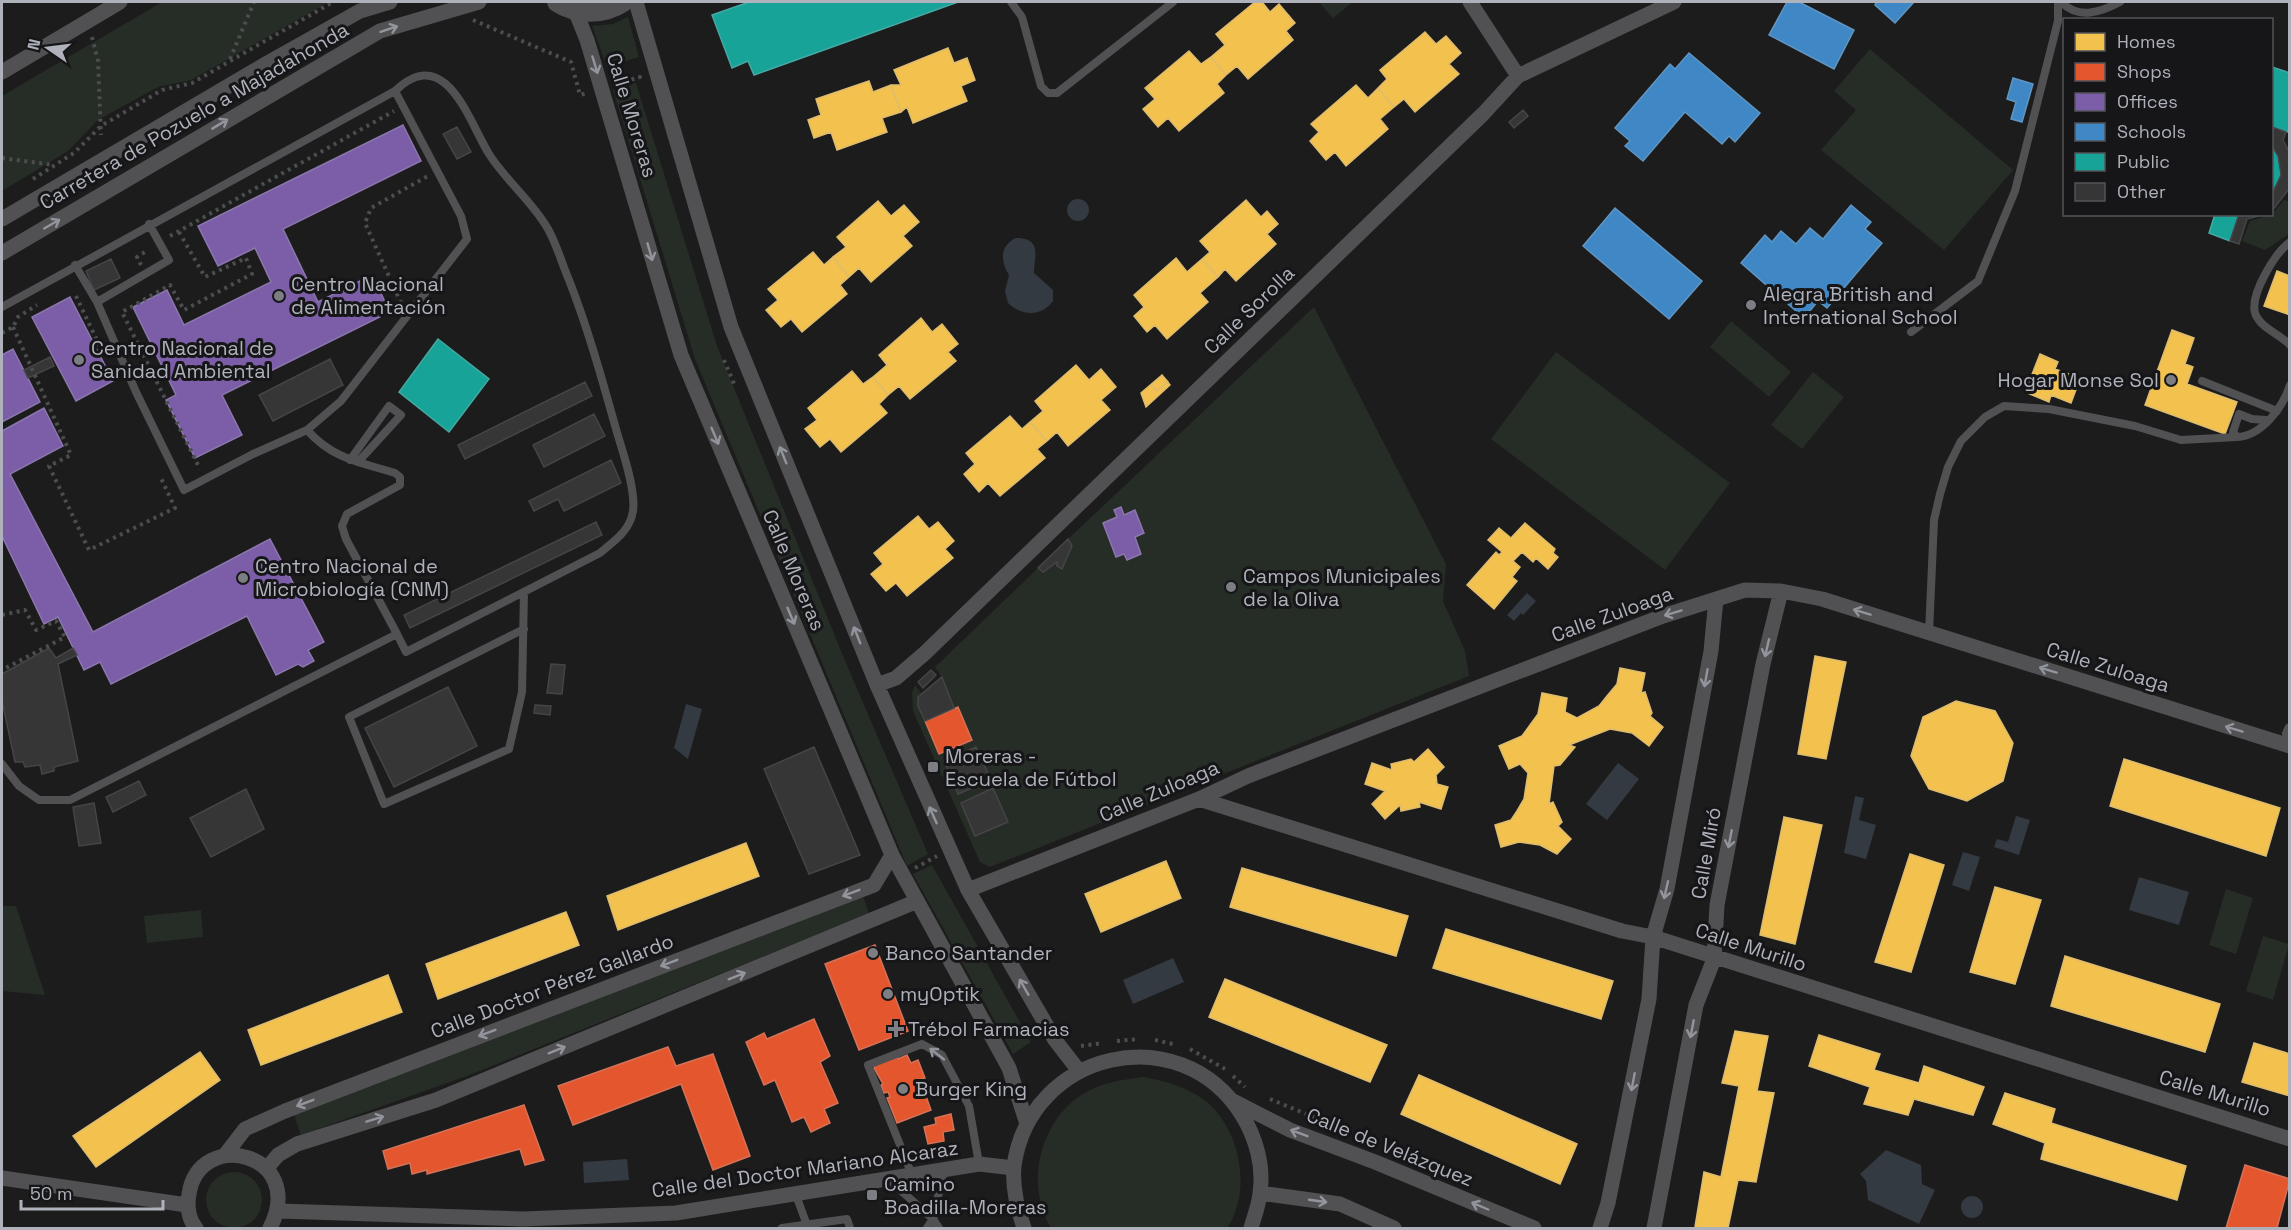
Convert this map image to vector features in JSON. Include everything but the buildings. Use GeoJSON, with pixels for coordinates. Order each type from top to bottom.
{"type":"FeatureCollection","features":[{"type":"Feature","properties":{"kind":"street"},"geometry":{"type":"LineString","coordinates":[[2,72],[120,2]]}},
{"type":"Feature","properties":{"kind":"street","name":"Carretera de Pozuelo a Majadahonda"},"geometry":{"type":"LineString","coordinates":[[2,219],[360,11],[390,2]]}},
{"type":"Feature","properties":{"kind":"street","name":"Carretera de Pozuelo a Majadahonda"},"geometry":{"type":"LineString","coordinates":[[2,254],[380,31],[479,2]]}},
{"type":"Feature","properties":{"kind":"street"},"geometry":{"type":"LineString","coordinates":[[557,2],[575,10],[591,13],[607,10],[623,2]]}},
{"type":"Feature","properties":{"kind":"street","name":"Calle Moreras"},"geometry":{"type":"LineString","coordinates":[[636,2],[731,327],[877,685],[968,890],[1054,1040],[1079,1071]]}},
{"type":"Feature","properties":{"kind":"street"},"geometry":{"type":"LineString","coordinates":[[1470,2],[1518,76]]}},
{"type":"Feature","properties":{"kind":"street","name":"Calle Sorolla"},"geometry":{"type":"LineString","coordinates":[[877,685],[896,678],[925,653],[1483,114],[1518,76],[1564,57],[1674,2]]}},
{"type":"Feature","properties":{"kind":"street","name":"Calle Moreras"},"geometry":{"type":"LineString","coordinates":[[575,10],[588,40],[681,355],[891,855],[1009,1068],[1027,1124]]}},
{"type":"Feature","properties":{"kind":"street","name":"Calle Zuloaga"},"geometry":{"type":"LineString","coordinates":[[968,890],[1199,799],[1248,776],[1663,616],[1745,590],[1781,591],[1822,599],[1929,633],[2289,737]]}},
{"type":"Feature","properties":{"kind":"street","name":"Calle Miró"},"geometry":{"type":"LineString","coordinates":[[1654,1228],[1696,1005],[1714,958],[1717,905],[1763,664],[1781,591]]}},
{"type":"Feature","properties":{"kind":"street","name":"Calle Miró"},"geometry":{"type":"LineString","coordinates":[[1600,1228],[1608,1203],[1649,999],[1653,938],[1667,889],[1711,651],[1716,599]]}},
{"type":"Feature","properties":{"kind":"street","name":"Calle Murillo"},"geometry":{"type":"LineString","coordinates":[[1199,799],[1610,928],[1653,938],[2289,1139]]}},
{"type":"Feature","properties":{"kind":"street","name":"Calle Doctor Pérez Gallardo"},"geometry":{"type":"LineString","coordinates":[[225,1155],[245,1129],[285,1111],[874,885],[891,855]]}},
{"type":"Feature","properties":{"kind":"street"},"geometry":{"type":"LineString","coordinates":[[267,1168],[278,1155],[297,1144],[436,1100],[915,902]]}},
{"type":"Feature","properties":{"kind":"street"},"geometry":{"type":"LineString","coordinates":[[1024,1228],[1015,1201],[1014,1168],[1027,1124],[1053,1090],[1079,1071],[1111,1059],[1144,1056],[1178,1063],[1208,1078],[1233,1101],[1250,1129],[1260,1160],[1260,1192],[1251,1228]]}},
{"type":"Feature","properties":{"kind":"street","name":"Calle de Velázquez"},"geometry":{"type":"LineString","coordinates":[[1233,1101],[1290,1130],[1376,1162],[1534,1228]]}},
{"type":"Feature","properties":{"kind":"street"},"geometry":{"type":"LineString","coordinates":[[196,1228],[187,1205],[190,1183],[204,1164],[225,1155],[248,1156],[267,1168],[278,1188],[279,1211],[270,1228]]}},
{"type":"Feature","properties":{"kind":"street","name":"Calle del Doctor Mariano Alcaraz"},"geometry":{"type":"LineString","coordinates":[[279,1211],[525,1224],[676,1213],[979,1164],[1014,1168]]}},
{"type":"Feature","properties":{"kind":"street"},"geometry":{"type":"LineString","coordinates":[[2,1178],[187,1205]]}},
{"type":"Feature","properties":{"kind":"street"},"geometry":{"type":"LineString","coordinates":[[1260,1192],[1340,1204],[1394,1228]]}},
{"type":"Feature","properties":{"kind":"lane"},"geometry":{"type":"LineString","coordinates":[[1011,2],[1022,17],[1041,86],[1048,93],[1057,93],[1173,2]]}},
{"type":"Feature","properties":{"kind":"lane"},"geometry":{"type":"LineString","coordinates":[[1911,332],[1978,281],[2015,191],[2058,21],[2060,2],[2078,12],[2088,14],[2120,2]]}},
{"type":"Feature","properties":{"kind":"lane"},"geometry":{"type":"LineString","coordinates":[[2,307],[149,224],[395,91],[404,82],[422,76],[437,78],[450,86],[463,103],[489,155],[548,229],[591,338],[627,468],[633,510],[627,529],[600,553],[406,652],[346,539],[342,526],[347,514],[400,485],[401,480],[395,473],[354,461],[322,447],[307,430]]}},
{"type":"Feature","properties":{"kind":"lane"},"geometry":{"type":"LineString","coordinates":[[75,265],[96,302],[136,392],[184,490],[253,454],[307,430],[341,401],[467,239],[460,216],[395,91]]}},
{"type":"Feature","properties":{"kind":"lane"},"geometry":{"type":"LineString","coordinates":[[96,302],[169,260],[149,224]]}},
{"type":"Feature","properties":{"kind":"lane"},"geometry":{"type":"LineString","coordinates":[[2289,242],[2275,255],[2255,301],[2255,313],[2289,345]]}},
{"type":"Feature","properties":{"kind":"lane"},"geometry":{"type":"LineString","coordinates":[[2202,381],[2277,411]]}},
{"type":"Feature","properties":{"kind":"lane"},"geometry":{"type":"LineString","coordinates":[[1929,633],[1934,520],[1940,494],[1948,467],[1961,441],[1985,417],[2004,406],[2049,409],[2135,426],[2181,440],[2237,437],[2258,432],[2285,400],[2289,385]]}},
{"type":"Feature","properties":{"kind":"lane"},"geometry":{"type":"LineString","coordinates":[[389,406],[401,415],[354,461],[389,406]]}},
{"type":"Feature","properties":{"kind":"lane"},"geometry":{"type":"LineString","coordinates":[[2237,437],[2233,432],[2239,414],[2252,419],[2266,420]]}},
{"type":"Feature","properties":{"kind":"lane"},"geometry":{"type":"LineString","coordinates":[[524,629],[349,717],[384,804],[509,750],[522,692],[524,629],[525,592]]}},
{"type":"Feature","properties":{"kind":"lane"},"geometry":{"type":"LineString","coordinates":[[2,764],[19,786],[39,800],[70,800],[397,634]]}},
{"type":"Feature","properties":{"kind":"lane"},"geometry":{"type":"LineString","coordinates":[[912,1176],[868,1065],[922,1044],[942,1055],[969,1106],[979,1164]]}},
{"type":"Feature","properties":{"kind":"lane"},"geometry":{"type":"LineString","coordinates":[[927,1228],[933,1219],[944,1170]]}},
{"type":"Feature","properties":{"kind":"lane"},"geometry":{"type":"LineString","coordinates":[[889,1180],[933,1219],[939,1228]]}},
{"type":"Feature","properties":{"kind":"lane"},"geometry":{"type":"LineString","coordinates":[[796,1195],[807,1227]]}},
{"type":"Feature","properties":{"kind":"lane"},"geometry":{"type":"LineString","coordinates":[[782,1228],[807,1227],[847,1219],[850,1228]]}},
{"type":"Feature","properties":{"kind":"path"},"geometry":{"type":"LineString","coordinates":[[230,61],[254,2]]}},
{"type":"Feature","properties":{"kind":"path"},"geometry":{"type":"LineString","coordinates":[[28,182],[74,153],[101,126],[162,90],[192,83],[333,2]]}},
{"type":"Feature","properties":{"kind":"path"},"geometry":{"type":"LineString","coordinates":[[92,37],[98,61],[101,135]]}},
{"type":"Feature","properties":{"kind":"path"},"geometry":{"type":"LineString","coordinates":[[131,272],[141,266],[137,257],[179,231],[397,109],[402,118]]}},
{"type":"Feature","properties":{"kind":"path"},"geometry":{"type":"LineString","coordinates":[[2,158],[56,165],[63,169]]}},
{"type":"Feature","properties":{"kind":"path"},"geometry":{"type":"LineString","coordinates":[[400,314],[402,305],[365,223],[371,208],[432,173]]}},
{"type":"Feature","properties":{"kind":"path"},"geometry":{"type":"LineString","coordinates":[[179,231],[205,277],[246,258],[252,274],[184,310],[170,285],[122,312],[202,474]]}},
{"type":"Feature","properties":{"kind":"path"},"geometry":{"type":"LineString","coordinates":[[75,293],[104,356]]}},
{"type":"Feature","properties":{"kind":"path"},"geometry":{"type":"LineString","coordinates":[[2,333],[13,327],[18,317],[44,300]]}},
{"type":"Feature","properties":{"kind":"path"},"geometry":{"type":"LineString","coordinates":[[13,327],[71,455],[49,466],[89,550],[175,508],[160,475]]}},
{"type":"Feature","properties":{"kind":"path"},"geometry":{"type":"LineString","coordinates":[[2,615],[25,610],[36,630],[56,621],[65,637],[2,670]]}},
{"type":"Feature","properties":{"kind":"path"},"geometry":{"type":"LineString","coordinates":[[901,874],[949,851]]}},
{"type":"Feature","properties":{"kind":"shaded area"},"geometry":{"type":"Polygon","coordinates":[[[162,2],[329,2],[191,80],[158,87],[98,120],[68,151],[2,191],[2,96],[162,2]]]}},
{"type":"Feature","properties":{"kind":"shaded area"},"geometry":{"type":"Polygon","coordinates":[[[1319,2],[1353,2],[1333,18],[1319,2]]]}},
{"type":"Feature","properties":{"kind":"shaded area"},"geometry":{"type":"Polygon","coordinates":[[[628,17],[639,57],[607,67],[592,26],[613,24],[628,17]]]}},
{"type":"Feature","properties":{"kind":"shaded area"},"geometry":{"type":"Polygon","coordinates":[[[1870,49],[2013,170],[1944,250],[1821,150],[1856,110],[1834,91],[1870,49]]]}},
{"type":"Feature","properties":{"kind":"shaded area"},"geometry":{"type":"Polygon","coordinates":[[[636,83],[717,346],[846,663],[928,854],[907,866],[695,359],[613,90],[636,83]]]}},
{"type":"Feature","properties":{"kind":"shaded area"},"geometry":{"type":"Polygon","coordinates":[[[1074,199],[1082,199],[1089,206],[1089,214],[1082,221],[1074,221],[1067,214],[1067,206],[1074,199]]]}},
{"type":"Feature","properties":{"kind":"shaded area"},"geometry":{"type":"Polygon","coordinates":[[[2284,200],[2289,201],[2289,234],[2265,250],[2242,241],[2250,221],[2273,216],[2284,200]]]}},
{"type":"Feature","properties":{"kind":"shaded area"},"geometry":{"type":"Polygon","coordinates":[[[1016,238],[1025,239],[1034,245],[1034,273],[1053,290],[1053,301],[1037,312],[1025,312],[1008,303],[1005,291],[1009,275],[1003,254],[1007,245],[1016,238]]]}},
{"type":"Feature","properties":{"kind":"shaded area","name":"Campos Municipales de la Oliva"},"geometry":{"type":"Polygon","coordinates":[[[1314,307],[1446,564],[1443,601],[1465,651],[1469,676],[990,867],[980,862],[913,711],[912,693],[915,685],[921,693],[941,676],[935,667],[1038,568],[1043,572],[1057,562],[1057,566],[1062,569],[1072,546],[1068,539],[1314,307]]]}},
{"type":"Feature","properties":{"kind":"shaded area"},"geometry":{"type":"Polygon","coordinates":[[[1731,321],[1791,372],[1769,397],[1710,347],[1731,321]]]}},
{"type":"Feature","properties":{"kind":"shaded area"},"geometry":{"type":"Polygon","coordinates":[[[1556,352],[1730,483],[1665,570],[1491,439],[1556,352]]]}},
{"type":"Feature","properties":{"kind":"shaded area"},"geometry":{"type":"Polygon","coordinates":[[[1813,372],[1844,397],[1802,449],[1771,425],[1813,372]]]}},
{"type":"Feature","properties":{"kind":"shaded area"},"geometry":{"type":"Polygon","coordinates":[[[1527,593],[1536,601],[1514,621],[1507,615],[1527,593]]]}},
{"type":"Feature","properties":{"kind":"shaded area"},"geometry":{"type":"Polygon","coordinates":[[[686,704],[702,709],[688,759],[674,748],[686,704]]]}},
{"type":"Feature","properties":{"kind":"shaded area"},"geometry":{"type":"Polygon","coordinates":[[[1618,763],[1639,779],[1607,820],[1586,804],[1618,763]]]}},
{"type":"Feature","properties":{"kind":"shaded area"},"geometry":{"type":"Polygon","coordinates":[[[1855,796],[1864,798],[1859,820],[1876,825],[1866,859],[1844,853],[1855,796]]]}},
{"type":"Feature","properties":{"kind":"shaded area"},"geometry":{"type":"Polygon","coordinates":[[[2016,816],[2030,820],[2019,855],[1994,847],[1997,839],[2008,842],[2016,816]]]}},
{"type":"Feature","properties":{"kind":"shaded area"},"geometry":{"type":"Polygon","coordinates":[[[1963,852],[1980,857],[1969,891],[1952,885],[1963,852]]]}},
{"type":"Feature","properties":{"kind":"shaded area"},"geometry":{"type":"Polygon","coordinates":[[[932,865],[1031,1042],[1013,1054],[913,874],[932,865]]]}},
{"type":"Feature","properties":{"kind":"shaded area"},"geometry":{"type":"Polygon","coordinates":[[[2139,877],[2189,892],[2179,925],[2129,910],[2139,877]]]}},
{"type":"Feature","properties":{"kind":"shaded area"},"geometry":{"type":"Polygon","coordinates":[[[2226,889],[2253,898],[2236,954],[2209,945],[2226,889]]]}},
{"type":"Feature","properties":{"kind":"shaded area"},"geometry":{"type":"Polygon","coordinates":[[[863,896],[869,914],[467,1076],[301,1135],[294,1115],[863,896]]]}},
{"type":"Feature","properties":{"kind":"shaded area"},"geometry":{"type":"Polygon","coordinates":[[[2,906],[16,906],[45,995],[2,991],[2,906]]]}},
{"type":"Feature","properties":{"kind":"shaded area"},"geometry":{"type":"Polygon","coordinates":[[[201,910],[203,937],[147,943],[144,916],[201,910]]]}},
{"type":"Feature","properties":{"kind":"shaded area"},"geometry":{"type":"Polygon","coordinates":[[[2263,936],[2289,944],[2273,1000],[2246,991],[2263,936]]]}},
{"type":"Feature","properties":{"kind":"shaded area"},"geometry":{"type":"Polygon","coordinates":[[[1173,958],[1184,982],[1133,1004],[1123,980],[1173,958]]]}},
{"type":"Feature","properties":{"kind":"shaded area"},"geometry":{"type":"Polygon","coordinates":[[[1143,1077],[1159,1080],[1196,1094],[1216,1111],[1226,1125],[1234,1142],[1241,1178],[1235,1213],[1227,1228],[1051,1228],[1043,1211],[1038,1175],[1040,1156],[1055,1122],[1067,1107],[1088,1091],[1110,1083],[1143,1077]]]}},
{"type":"Feature","properties":{"kind":"shaded area"},"geometry":{"type":"Polygon","coordinates":[[[1886,1150],[1921,1165],[1922,1184],[1935,1190],[1919,1224],[1868,1200],[1866,1181],[1860,1174],[1886,1150]]]}},
{"type":"Feature","properties":{"kind":"shaded area"},"geometry":{"type":"Polygon","coordinates":[[[627,1159],[629,1180],[584,1183],[583,1162],[627,1159]]]}},
{"type":"Feature","properties":{"kind":"shaded area"},"geometry":{"type":"Polygon","coordinates":[[[234,1172],[245,1174],[254,1180],[260,1189],[262,1200],[260,1211],[254,1220],[245,1226],[234,1228],[223,1226],[214,1220],[208,1211],[206,1200],[208,1189],[214,1180],[223,1174],[234,1172]]]}},
{"type":"Feature","properties":{"kind":"shaded area"},"geometry":{"type":"Polygon","coordinates":[[[1972,1196],[1980,1199],[1983,1207],[1980,1215],[1972,1218],[1964,1215],[1961,1207],[1964,1199],[1972,1196]]]}},
{"type":"Feature","properties":{"kind":"place","name":"Centro Nacional de Alimentación"},"geometry":{"type":"Point","coordinates":[279,296]}},
{"type":"Feature","properties":{"kind":"place","name":"Alegra British and International School"},"geometry":{"type":"Point","coordinates":[1751,305]}},
{"type":"Feature","properties":{"kind":"place","name":"Centro Nacional de Sanidad Ambiental"},"geometry":{"type":"Point","coordinates":[79,360]}},
{"type":"Feature","properties":{"kind":"place","name":"Hogar Monse Sol"},"geometry":{"type":"Point","coordinates":[2171,380]}},
{"type":"Feature","properties":{"kind":"place","name":"Centro Nacional de Microbiología (CNM)"},"geometry":{"type":"Point","coordinates":[243,578]}},
{"type":"Feature","properties":{"kind":"place","name":"Campos Municipales de la Oliva"},"geometry":{"type":"Point","coordinates":[1231,587]}},
{"type":"Feature","properties":{"kind":"place","name":"Moreras - Escuela de Fútbol"},"geometry":{"type":"Point","coordinates":[933,767]}},
{"type":"Feature","properties":{"kind":"place","name":"Banco Santander"},"geometry":{"type":"Point","coordinates":[873,953]}},
{"type":"Feature","properties":{"kind":"place","name":"myOptik"},"geometry":{"type":"Point","coordinates":[888,994]}},
{"type":"Feature","properties":{"kind":"place","name":"Trébol Farmacias"},"geometry":{"type":"Point","coordinates":[896,1029]}},
{"type":"Feature","properties":{"kind":"place","name":"Burger King"},"geometry":{"type":"Point","coordinates":[903,1089]}},
{"type":"Feature","properties":{"kind":"place","name":"Camino Boadilla-Moreras"},"geometry":{"type":"Point","coordinates":[872,1195]}}]}
